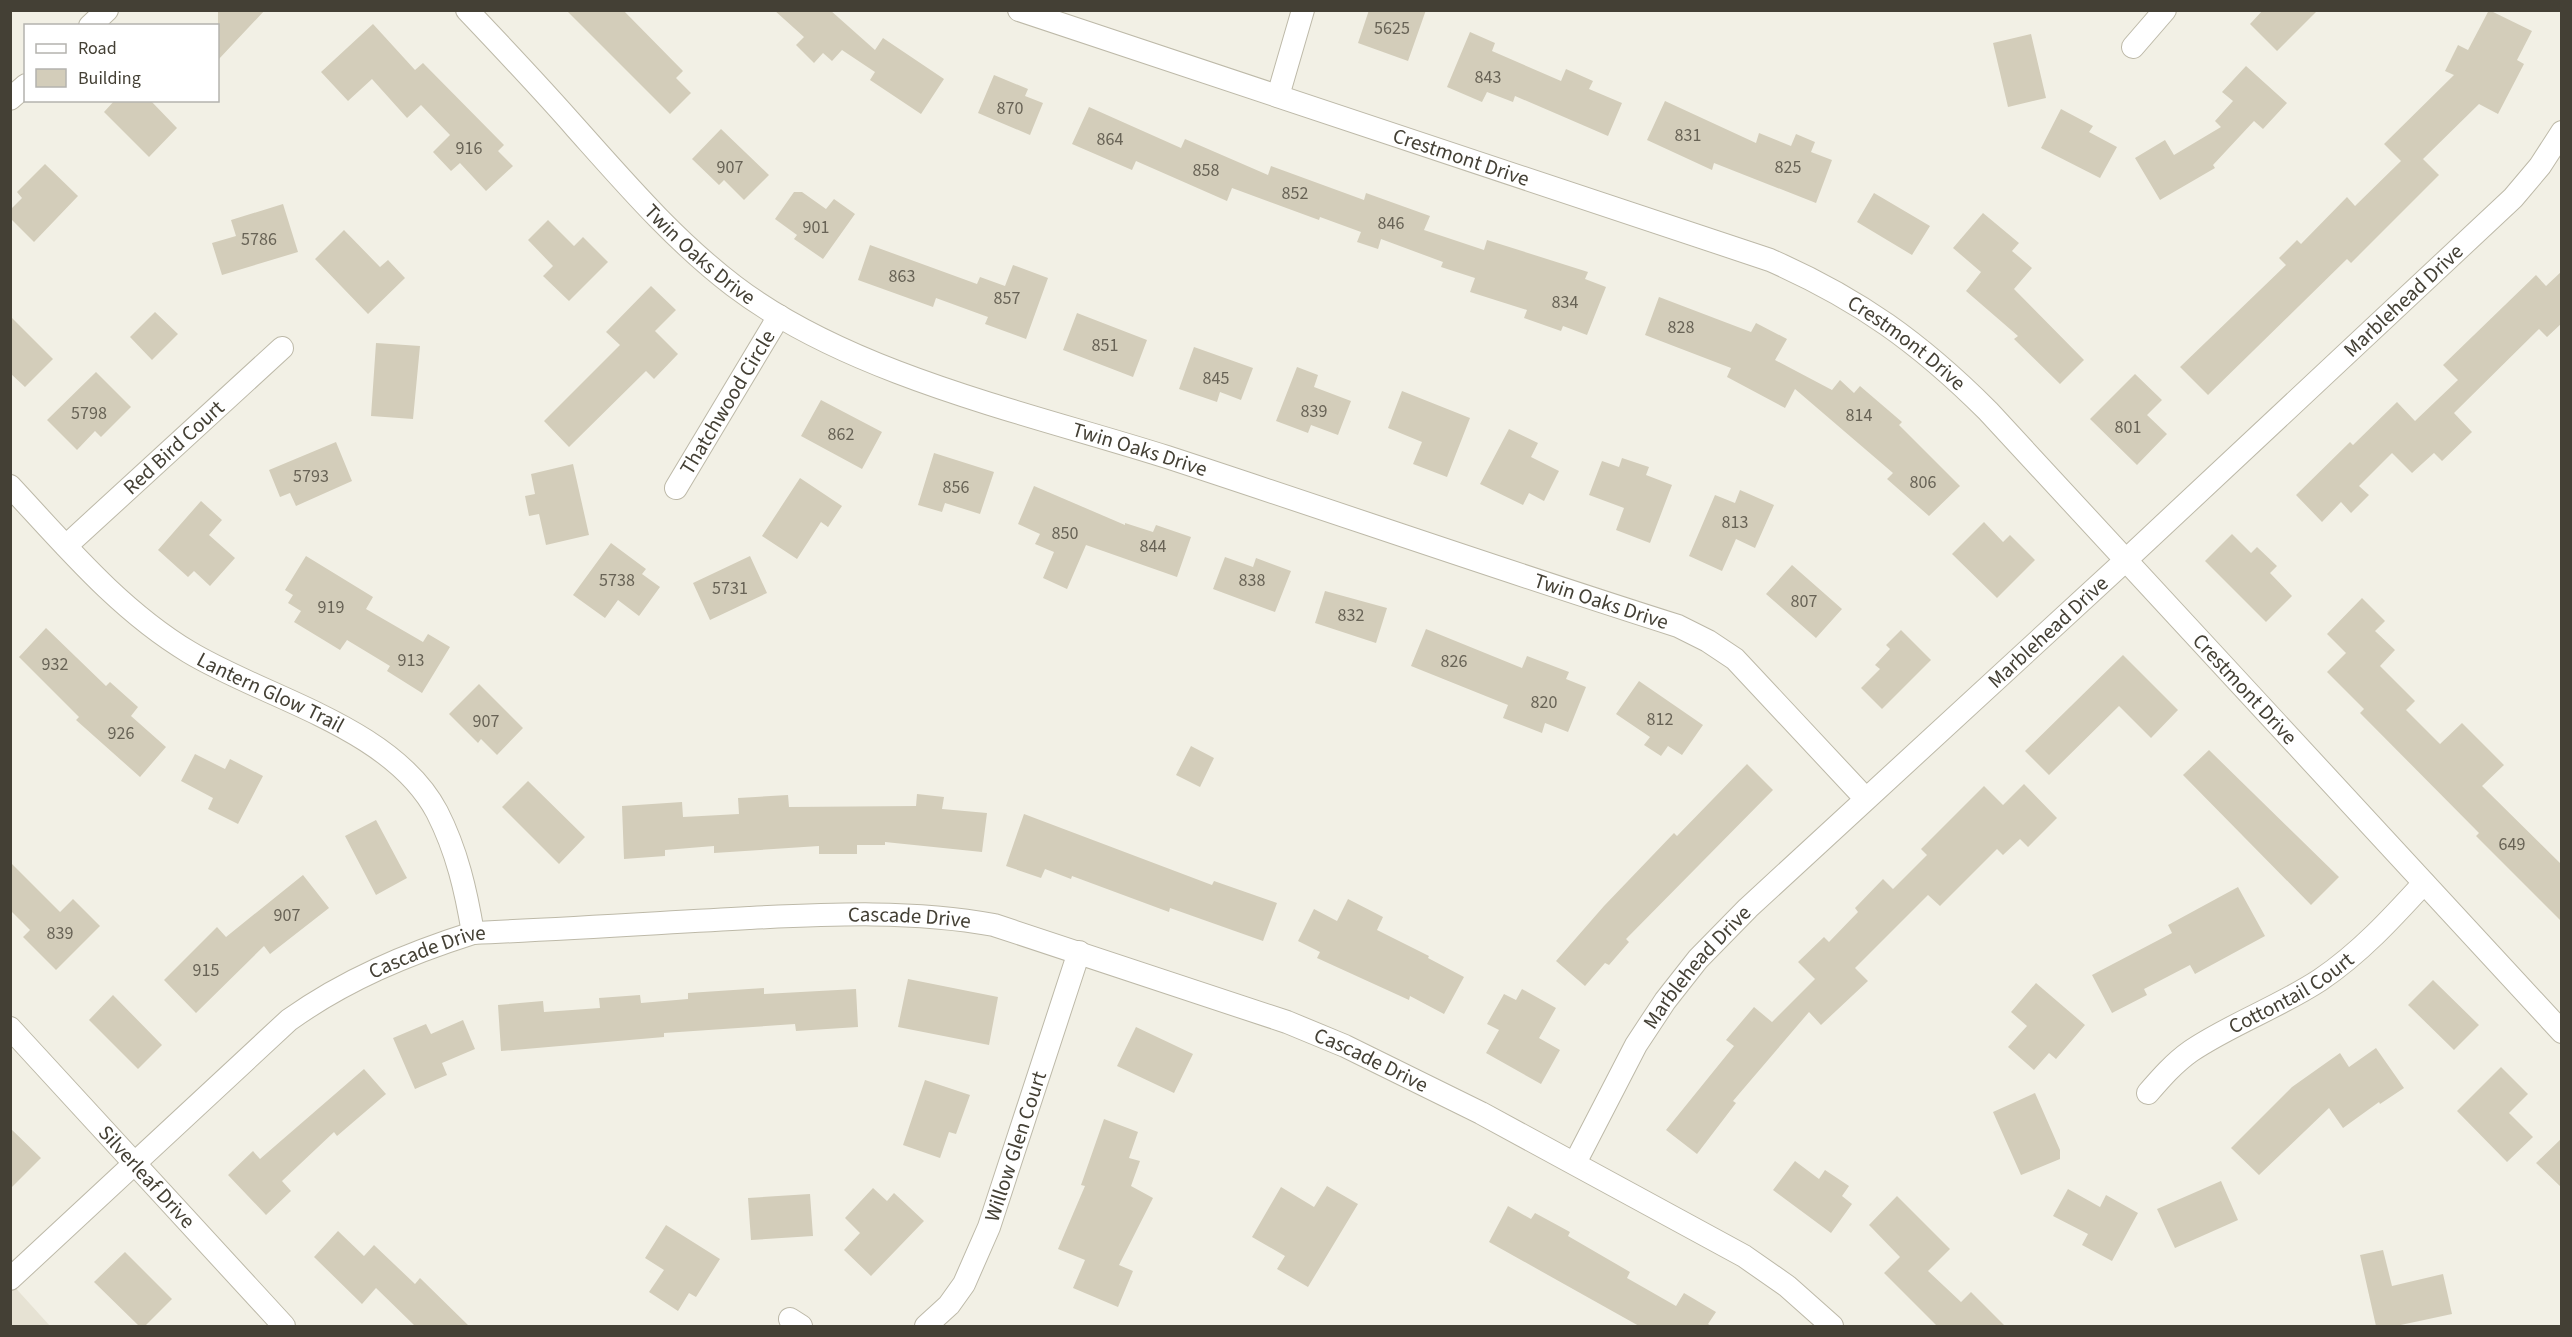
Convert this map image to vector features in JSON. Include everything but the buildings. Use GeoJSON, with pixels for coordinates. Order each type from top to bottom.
{"type":"FeatureCollection","features":[{"type":"Feature","properties":{"kind":"street"},"geometry":{"type":"LineString","coordinates":[[92,24],[107,10]]}},
{"type":"Feature","properties":{"kind":"street","name":"Twin Oaks Drive"},"geometry":{"type":"LineString","coordinates":[[467,10],[631,190],[694,253],[735,287],[779,316],[842,349],[925,381],[1169,458],[1678,626],[1708,641],[1735,659],[1865,798]]}},
{"type":"Feature","properties":{"kind":"street","name":"Crestmont Drive"},"geometry":{"type":"LineString","coordinates":[[1019,10],[1759,256],[1818,281],[1864,307],[1908,338],[1951,374],[2562,1032]]}},
{"type":"Feature","properties":{"kind":"street"},"geometry":{"type":"LineString","coordinates":[[1278,96],[1303,10]]}},
{"type":"Feature","properties":{"kind":"street"},"geometry":{"type":"LineString","coordinates":[[2133,48],[2164,10]]}},
{"type":"Feature","properties":{"kind":"street"},"geometry":{"type":"LineString","coordinates":[[10,99],[24,87]]}},
{"type":"Feature","properties":{"kind":"street","name":"Marblehead Drive"},"geometry":{"type":"LineString","coordinates":[[1575,1163],[1636,1045],[1665,1001],[1698,959],[1748,908],[1865,798],[2126,560],[2513,198],[2540,166],[2562,132]]}},
{"type":"Feature","properties":{"kind":"street","name":"Thatchwood Circle"},"geometry":{"type":"LineString","coordinates":[[676,488],[779,316]]}},
{"type":"Feature","properties":{"kind":"street","name":"Red Bird Court"},"geometry":{"type":"LineString","coordinates":[[66,546],[282,348]]}},
{"type":"Feature","properties":{"kind":"street","name":"Lantern Glow Trail"},"geometry":{"type":"LineString","coordinates":[[10,486],[115,596],[151,627],[189,652],[353,733],[389,758],[415,783],[436,810],[452,846],[464,883],[472,933]]}},
{"type":"Feature","properties":{"kind":"street","name":"Cottontail Court"},"geometry":{"type":"LineString","coordinates":[[2148,1093],[2167,1070],[2191,1051],[2319,981],[2346,961],[2384,928],[2424,883]]}},
{"type":"Feature","properties":{"kind":"street","name":"Cascade Drive"},"geometry":{"type":"LineString","coordinates":[[10,1279],[289,1020],[321,998],[371,971],[472,933],[818,915],[908,914],[951,917],[994,925],[1287,1022],[1345,1046],[1575,1163],[1744,1256],[1787,1286],[1832,1326]]}},
{"type":"Feature","properties":{"kind":"street","name":"Willow Glen Court"},"geometry":{"type":"LineString","coordinates":[[926,1326],[949,1305],[964,1284],[988,1227],[1079,952]]}},
{"type":"Feature","properties":{"kind":"street","name":"Silverleaf Drive"},"geometry":{"type":"LineString","coordinates":[[10,1028],[284,1326]]}},
{"type":"Feature","properties":{"kind":"shaded area"},"geometry":{"type":"Polygon","coordinates":[[[11,1283],[50,1326],[11,1326],[11,1283]]]}}]}
